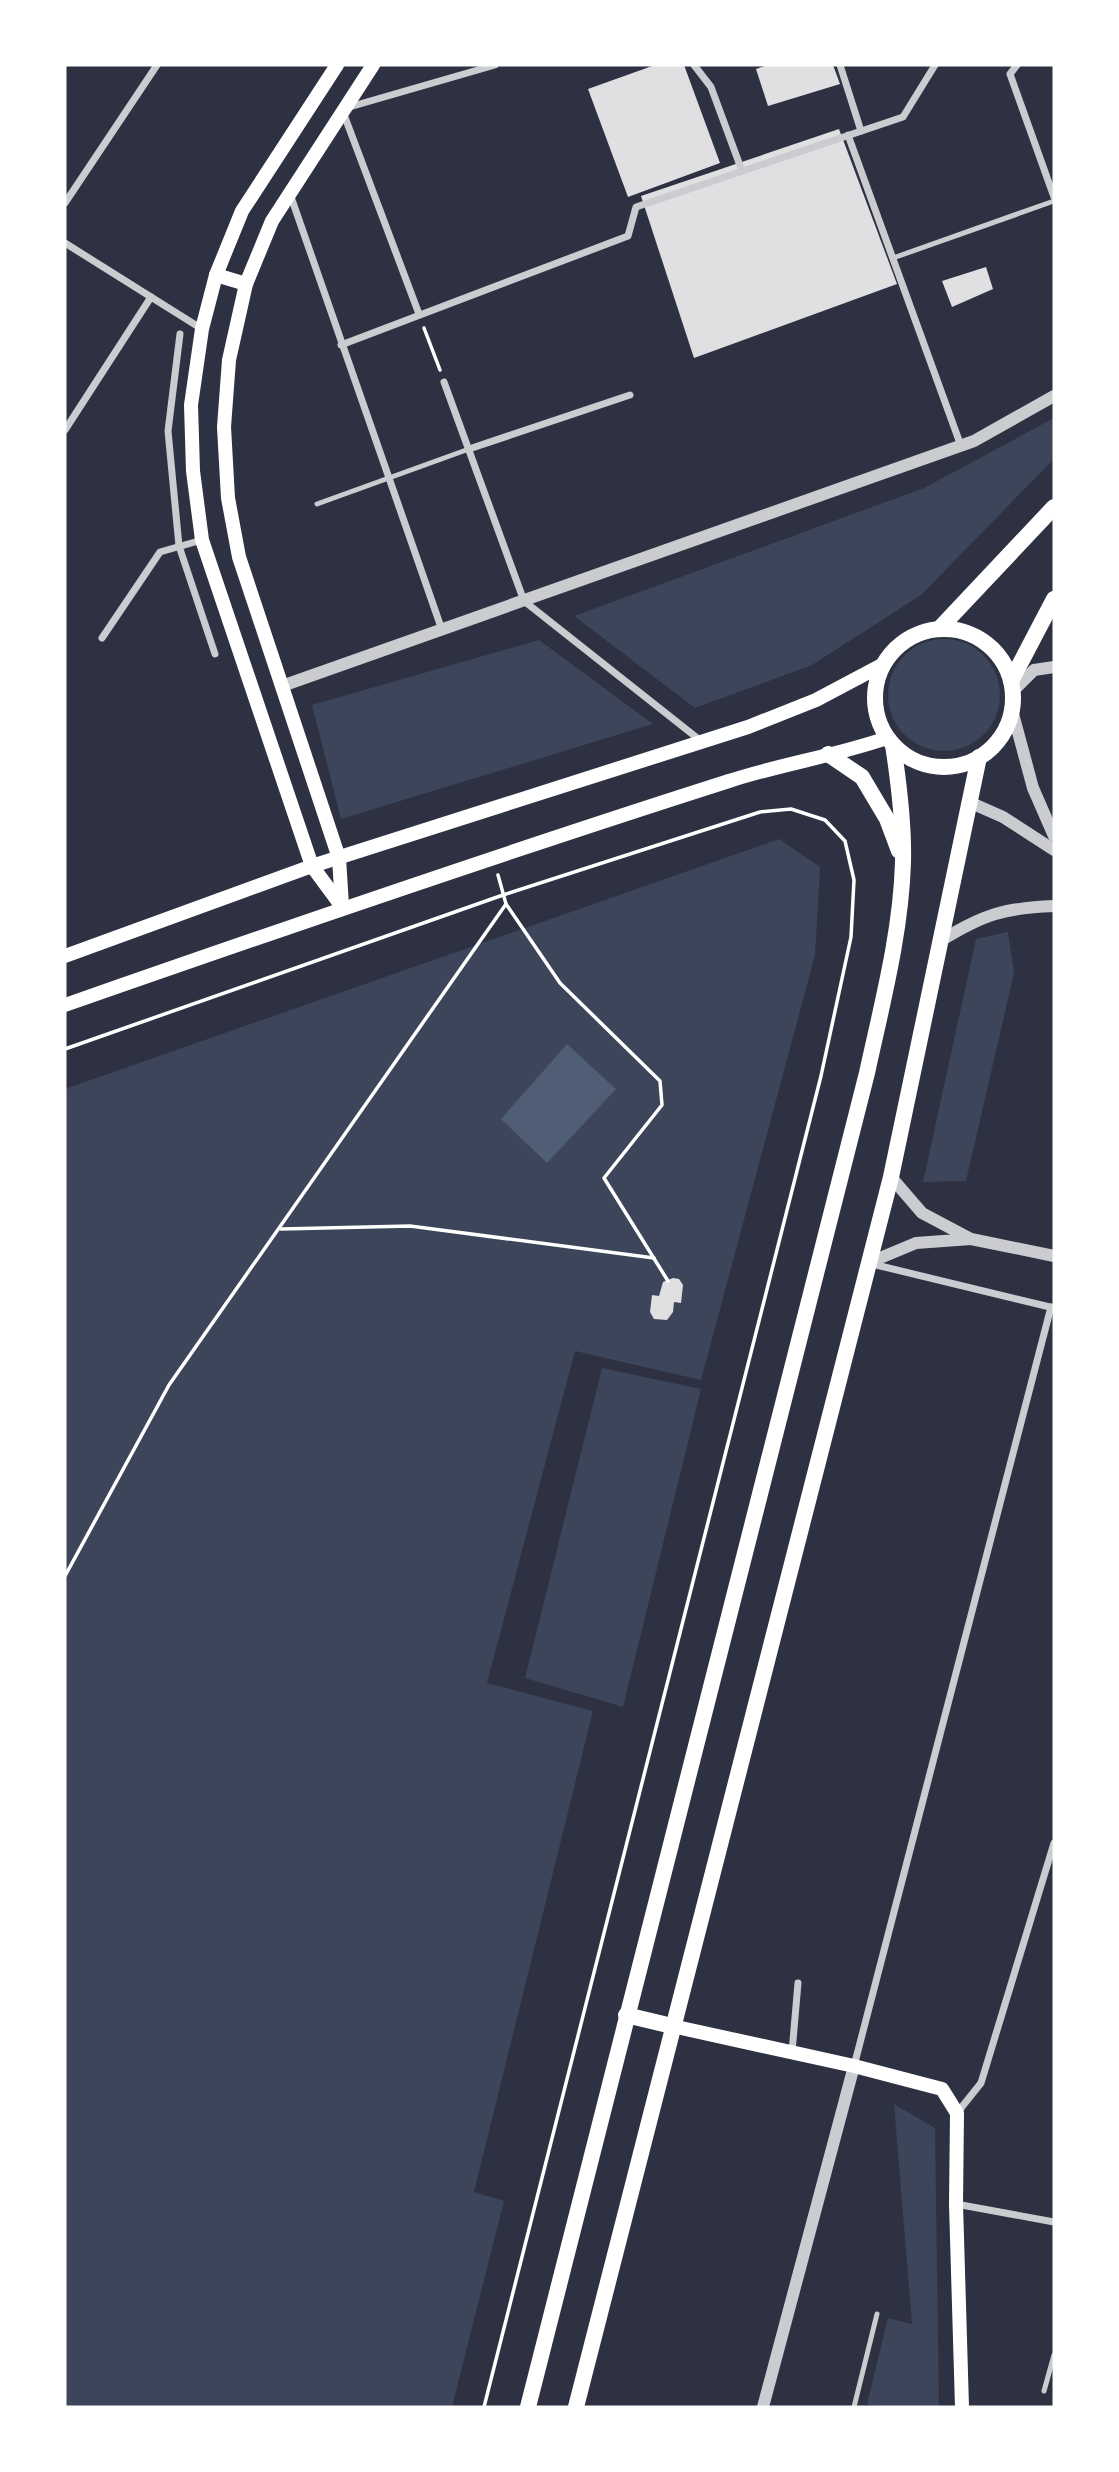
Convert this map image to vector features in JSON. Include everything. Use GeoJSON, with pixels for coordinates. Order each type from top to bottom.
{"type":"FeatureCollection","features":[{"type":"Feature","properties":{"kind":"main road"},"geometry":{"type":"LineString","coordinates":[[337,65],[242,211],[216,275],[202,329],[191,405],[193,471],[202,540],[312,866],[342,908]]}},
{"type":"Feature","properties":{"kind":"main road"},"geometry":{"type":"LineString","coordinates":[[342,908],[339,858],[239,557],[228,498],[224,427],[229,360],[246,284],[272,221],[373,65]]}},
{"type":"Feature","properties":{"kind":"main road"},"geometry":{"type":"LineString","coordinates":[[216,275],[246,284]]}},
{"type":"Feature","properties":{"kind":"main road"},"geometry":{"type":"LineString","coordinates":[[528,2407],[867,1073],[896,929],[903,863],[902,823],[890,742],[879,721],[874,702],[876,683],[882,665],[897,646],[940,628],[1054,507]]}},
{"type":"Feature","properties":{"kind":"main road"},"geometry":{"type":"LineString","coordinates":[[1012,686],[1054,599]]}},
{"type":"Feature","properties":{"kind":"main road"},"geometry":{"type":"LineString","coordinates":[[890,742],[912,760],[934,766],[957,766],[979,757],[994,745],[1005,729],[1012,710],[1012,686],[1004,663],[992,648],[977,636],[959,629],[940,628]]}},
{"type":"Feature","properties":{"kind":"main road"},"geometry":{"type":"LineString","coordinates":[[65,956],[312,866],[748,727],[817,700],[882,665]]}},
{"type":"Feature","properties":{"kind":"main road"},"geometry":{"type":"LineString","coordinates":[[65,1004],[492,856],[759,771],[890,742]]}},
{"type":"Feature","properties":{"kind":"main road"},"geometry":{"type":"LineString","coordinates":[[828,754],[862,777],[887,818],[903,863]]}},
{"type":"Feature","properties":{"kind":"main road"},"geometry":{"type":"LineString","coordinates":[[576,2407],[891,1177],[979,757]]}},
{"type":"Feature","properties":{"kind":"main road"},"geometry":{"type":"LineString","coordinates":[[626,2015],[854,2066],[942,2089],[957,2113],[956,2204],[962,2407]]}},
{"type":"Feature","properties":{"kind":"street"},"geometry":{"type":"LineString","coordinates":[[65,203],[157,65]]}},
{"type":"Feature","properties":{"kind":"street"},"geometry":{"type":"LineString","coordinates":[[419,314],[344,110],[495,65]]}},
{"type":"Feature","properties":{"kind":"street"},"geometry":{"type":"LineString","coordinates":[[694,65],[711,87],[742,171]]}},
{"type":"Feature","properties":{"kind":"street"},"geometry":{"type":"LineString","coordinates":[[840,65],[861,131]]}},
{"type":"Feature","properties":{"kind":"street"},"geometry":{"type":"LineString","coordinates":[[341,345],[628,236],[636,206],[903,117],[935,65]]}},
{"type":"Feature","properties":{"kind":"street"},"geometry":{"type":"LineString","coordinates":[[1017,65],[1010,74],[1054,199]]}},
{"type":"Feature","properties":{"kind":"street"},"geometry":{"type":"LineString","coordinates":[[848,135],[961,446]]}},
{"type":"Feature","properties":{"kind":"street"},"geometry":{"type":"LineString","coordinates":[[290,194],[387,479],[442,630]]}},
{"type":"Feature","properties":{"kind":"street"},"geometry":{"type":"LineString","coordinates":[[65,243],[202,329]]}},
{"type":"Feature","properties":{"kind":"street"},"geometry":{"type":"LineString","coordinates":[[65,430],[150,297]]}},
{"type":"Feature","properties":{"kind":"street"},"geometry":{"type":"LineString","coordinates":[[180,334],[167,431],[179,546],[215,654]]}},
{"type":"Feature","properties":{"kind":"street"},"geometry":{"type":"LineString","coordinates":[[444,382],[524,601],[701,742]]}},
{"type":"Feature","properties":{"kind":"street"},"geometry":{"type":"LineString","coordinates":[[469,449],[630,395]]}},
{"type":"Feature","properties":{"kind":"street"},"geometry":{"type":"LineString","coordinates":[[282,686],[961,446],[1054,396]]}},
{"type":"Feature","properties":{"kind":"street"},"geometry":{"type":"LineString","coordinates":[[102,638],[160,552],[202,540]]}},
{"type":"Feature","properties":{"kind":"street"},"geometry":{"type":"LineString","coordinates":[[1012,686],[1034,670],[1054,667]]}},
{"type":"Feature","properties":{"kind":"street"},"geometry":{"type":"LineString","coordinates":[[1012,710],[1033,788],[1054,836]]}},
{"type":"Feature","properties":{"kind":"street"},"geometry":{"type":"LineString","coordinates":[[970,802],[1003,817],[1054,850]]}},
{"type":"Feature","properties":{"kind":"street"},"geometry":{"type":"LineString","coordinates":[[942,940],[983,917],[1007,909],[1054,906]]}},
{"type":"Feature","properties":{"kind":"street"},"geometry":{"type":"LineString","coordinates":[[891,1177],[922,1213],[971,1240]]}},
{"type":"Feature","properties":{"kind":"street"},"geometry":{"type":"LineString","coordinates":[[868,1263],[916,1243],[971,1240],[1054,1255]]}},
{"type":"Feature","properties":{"kind":"street"},"geometry":{"type":"LineString","coordinates":[[763,2407],[1053,1307],[868,1263]]}},
{"type":"Feature","properties":{"kind":"street"},"geometry":{"type":"LineString","coordinates":[[957,2113],[981,2083],[1054,1843]]}},
{"type":"Feature","properties":{"kind":"street"},"geometry":{"type":"LineString","coordinates":[[792,2053],[798,1983]]}},
{"type":"Feature","properties":{"kind":"street"},"geometry":{"type":"LineString","coordinates":[[956,2204],[1054,2222]]}},
{"type":"Feature","properties":{"kind":"lane"},"geometry":{"type":"LineString","coordinates":[[893,258],[1054,199]]}},
{"type":"Feature","properties":{"kind":"lane"},"geometry":{"type":"LineString","coordinates":[[317,505],[469,449]]}},
{"type":"Feature","properties":{"kind":"lane"},"geometry":{"type":"LineString","coordinates":[[854,2407],[877,2314]]}},
{"type":"Feature","properties":{"kind":"lane"},"geometry":{"type":"LineString","coordinates":[[1044,2391],[1054,2356]]}},
{"type":"Feature","properties":{"kind":"path"},"geometry":{"type":"LineString","coordinates":[[419,314],[444,382]]}},
{"type":"Feature","properties":{"kind":"path"},"geometry":{"type":"LineString","coordinates":[[65,1049],[503,895],[760,812],[792,809],[825,820],[845,842],[854,880],[851,937],[821,1076],[484,2407]]}},
{"type":"Feature","properties":{"kind":"path"},"geometry":{"type":"LineString","coordinates":[[492,856],[506,904],[559,983],[660,1082],[662,1105],[604,1178],[668,1281]]}},
{"type":"Feature","properties":{"kind":"path"},"geometry":{"type":"LineString","coordinates":[[65,1576],[169,1385],[281,1229],[506,904]]}},
{"type":"Feature","properties":{"kind":"path"},"geometry":{"type":"LineString","coordinates":[[281,1229],[410,1226],[654,1258]]}},
{"type":"Feature","properties":{"kind":"shaded area"},"geometry":{"type":"Polygon","coordinates":[[[1054,418],[1054,459],[921,595],[812,665],[695,708],[574,616],[924,488],[1054,418]]]}},
{"type":"Feature","properties":{"kind":"shaded area"},"geometry":{"type":"Polygon","coordinates":[[[944,639],[966,643],[984,655],[996,673],[1000,695],[996,717],[984,735],[966,747],[944,751],[922,747],[904,735],[892,717],[888,695],[892,673],[904,655],[922,643],[944,639]]]}},
{"type":"Feature","properties":{"kind":"shaded area"},"geometry":{"type":"Polygon","coordinates":[[[539,640],[653,724],[341,819],[312,705],[539,640]]]}},
{"type":"Feature","properties":{"kind":"shaded area"},"geometry":{"type":"Polygon","coordinates":[[[779,839],[820,867],[815,955],[701,1380],[575,1351],[487,1683],[593,1711],[474,2192],[504,2201],[452,2407],[65,2407],[65,1089],[779,839]]]}},
{"type":"Feature","properties":{"kind":"shaded area"},"geometry":{"type":"Polygon","coordinates":[[[1008,932],[1014,973],[966,1181],[923,1182],[976,939],[1008,932]]]}},
{"type":"Feature","properties":{"kind":"shaded area"},"geometry":{"type":"Polygon","coordinates":[[[567,1044],[616,1089],[547,1163],[501,1119],[567,1044]]]}},
{"type":"Feature","properties":{"kind":"shaded area"},"geometry":{"type":"Polygon","coordinates":[[[602,1368],[701,1389],[623,1707],[525,1678],[602,1368]]]}},
{"type":"Feature","properties":{"kind":"shaded area"},"geometry":{"type":"Polygon","coordinates":[[[894,2104],[935,2128],[939,2407],[881,2407],[867,2404],[888,2318],[912,2324],[894,2104]]]}},
{"type":"Feature","properties":{"kind":"building"},"geometry":{"type":"Polygon","coordinates":[[[655,65],[684,65],[720,163],[628,197],[588,89],[655,65]]]}},
{"type":"Feature","properties":{"kind":"building"},"geometry":{"type":"Polygon","coordinates":[[[768,65],[833,65],[840,84],[768,106],[756,69],[768,65]]]}},
{"type":"Feature","properties":{"kind":"building"},"geometry":{"type":"Polygon","coordinates":[[[839,129],[897,284],[694,358],[641,196],[839,129]]]}},
{"type":"Feature","properties":{"kind":"building"},"geometry":{"type":"Polygon","coordinates":[[[986,267],[993,289],[952,307],[942,281],[986,267]]]}},
{"type":"Feature","properties":{"kind":"building"},"geometry":{"type":"Polygon","coordinates":[[[679,1279],[683,1285],[681,1303],[674,1302],[673,1312],[667,1320],[654,1319],[650,1312],[652,1295],[659,1296],[663,1282],[679,1279]]]}}]}
